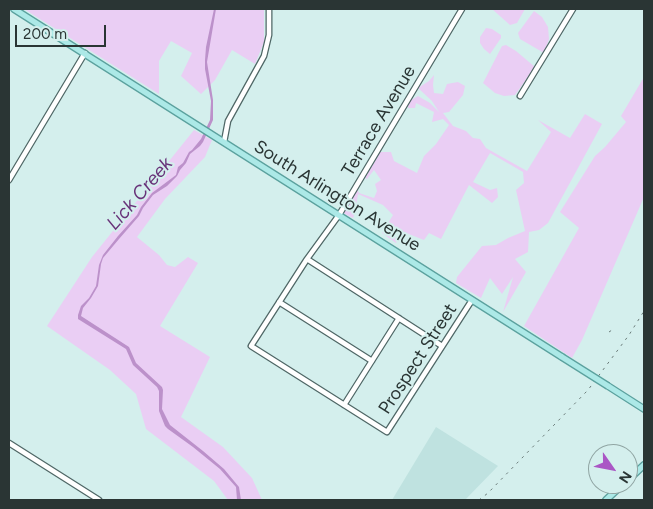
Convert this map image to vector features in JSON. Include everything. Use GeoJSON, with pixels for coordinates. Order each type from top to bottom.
{"type":"FeatureCollection","features":[{"type":"Feature","properties":{"kind":"main road","name":"South Arlington Avenue"},"geometry":{"type":"LineString","coordinates":[[14,9],[644,409]]}},
{"type":"Feature","properties":{"kind":"street"},"geometry":{"type":"LineString","coordinates":[[224,142],[228,121],[264,56],[269,35],[269,9]]}},
{"type":"Feature","properties":{"kind":"street","name":"Terrace Avenue"},"geometry":{"type":"LineString","coordinates":[[344,405],[251,346],[307,259],[339,215],[462,9]]}},
{"type":"Feature","properties":{"kind":"street"},"geometry":{"type":"LineString","coordinates":[[520,96],[573,9]]}},
{"type":"Feature","properties":{"kind":"street"},"geometry":{"type":"LineString","coordinates":[[9,180],[85,53]]}},
{"type":"Feature","properties":{"kind":"street"},"geometry":{"type":"LineString","coordinates":[[307,259],[442,346]]}},
{"type":"Feature","properties":{"kind":"street","name":"Prospect Street"},"geometry":{"type":"LineString","coordinates":[[344,405],[387,432],[472,300]]}},
{"type":"Feature","properties":{"kind":"street"},"geometry":{"type":"LineString","coordinates":[[279,302],[372,361]]}},
{"type":"Feature","properties":{"kind":"street"},"geometry":{"type":"LineString","coordinates":[[344,405],[399,318]]}},
{"type":"Feature","properties":{"kind":"street"},"geometry":{"type":"LineString","coordinates":[[9,443],[99,500]]}},
{"type":"Feature","properties":{"kind":"shaded area"},"geometry":{"type":"Polygon","coordinates":[[[24,9],[264,9],[264,42],[255,64],[232,50],[215,80],[201,94],[181,76],[192,53],[171,41],[159,61],[159,94],[24,9]]]}},
{"type":"Feature","properties":{"kind":"shaded area","name":"Lick Creek"},"geometry":{"type":"Polygon","coordinates":[[[214,9],[216,9],[207,62],[213,100],[213,120],[203,142],[190,154],[177,176],[167,186],[153,195],[139,216],[103,258],[98,286],[83,308],[81,316],[129,347],[136,363],[162,387],[162,409],[170,425],[224,469],[239,487],[241,500],[237,500],[236,487],[220,469],[165,426],[159,411],[159,391],[157,387],[133,365],[126,349],[78,319],[81,306],[89,298],[96,286],[99,265],[103,255],[137,215],[152,193],[176,175],[178,167],[201,139],[210,120],[211,101],[205,60],[214,9]]]}},
{"type":"Feature","properties":{"kind":"shaded area"},"geometry":{"type":"Polygon","coordinates":[[[492,9],[525,9],[517,23],[510,25],[492,9]]]}},
{"type":"Feature","properties":{"kind":"shaded area"},"geometry":{"type":"Polygon","coordinates":[[[534,11],[542,17],[548,27],[549,39],[544,53],[520,39],[518,33],[534,11]]]}},
{"type":"Feature","properties":{"kind":"shaded area"},"geometry":{"type":"Polygon","coordinates":[[[486,28],[492,29],[501,35],[501,38],[490,54],[480,43],[480,37],[486,28]]]}},
{"type":"Feature","properties":{"kind":"shaded area"},"geometry":{"type":"Polygon","coordinates":[[[506,45],[535,67],[515,95],[504,96],[495,93],[483,83],[502,46],[506,45]]]}},
{"type":"Feature","properties":{"kind":"shaded area"},"geometry":{"type":"Polygon","coordinates":[[[434,75],[434,93],[443,94],[447,84],[458,82],[465,86],[463,95],[449,112],[443,113],[453,126],[466,131],[473,138],[480,139],[486,148],[527,171],[551,132],[538,120],[570,138],[585,114],[602,124],[548,223],[539,230],[529,232],[528,252],[515,259],[526,272],[503,312],[513,277],[502,294],[490,278],[481,298],[456,283],[457,277],[482,246],[496,245],[525,231],[516,190],[524,183],[523,172],[490,153],[473,182],[490,190],[497,188],[498,197],[492,203],[469,185],[441,239],[429,233],[424,240],[396,229],[393,235],[398,240],[396,243],[382,233],[393,215],[383,205],[358,194],[353,218],[343,213],[357,189],[359,193],[374,198],[377,191],[375,184],[381,180],[374,170],[367,179],[365,178],[380,152],[391,152],[394,161],[417,173],[424,156],[436,144],[449,125],[443,119],[432,122],[434,112],[416,103],[415,108],[408,108],[408,102],[418,96],[430,103],[439,112],[432,101],[418,88],[429,81],[434,75]]]}},
{"type":"Feature","properties":{"kind":"shaded area"},"geometry":{"type":"Polygon","coordinates":[[[644,77],[644,197],[582,340],[572,358],[524,326],[579,228],[560,212],[595,156],[626,122],[621,116],[644,77]]]}},
{"type":"Feature","properties":{"kind":"shaded area"},"geometry":{"type":"Polygon","coordinates":[[[194,130],[212,140],[205,157],[165,199],[137,237],[159,255],[167,265],[175,267],[188,257],[198,263],[160,326],[210,357],[181,417],[223,447],[252,478],[262,500],[228,500],[214,481],[146,429],[136,394],[110,370],[47,326],[92,257],[194,130]]]}},
{"type":"Feature","properties":{"kind":"shaded area"},"geometry":{"type":"Polygon","coordinates":[[[436,427],[498,466],[465,500],[392,500],[436,427]]]}},
{"type":"Feature","properties":{"kind":"railway"},"geometry":{"type":"LineString","coordinates":[[479,500],[588,390],[629,335],[644,311]]}},
{"type":"Feature","properties":{"kind":"railway"},"geometry":{"type":"LineString","coordinates":[[609,332],[615,328]]}}]}
